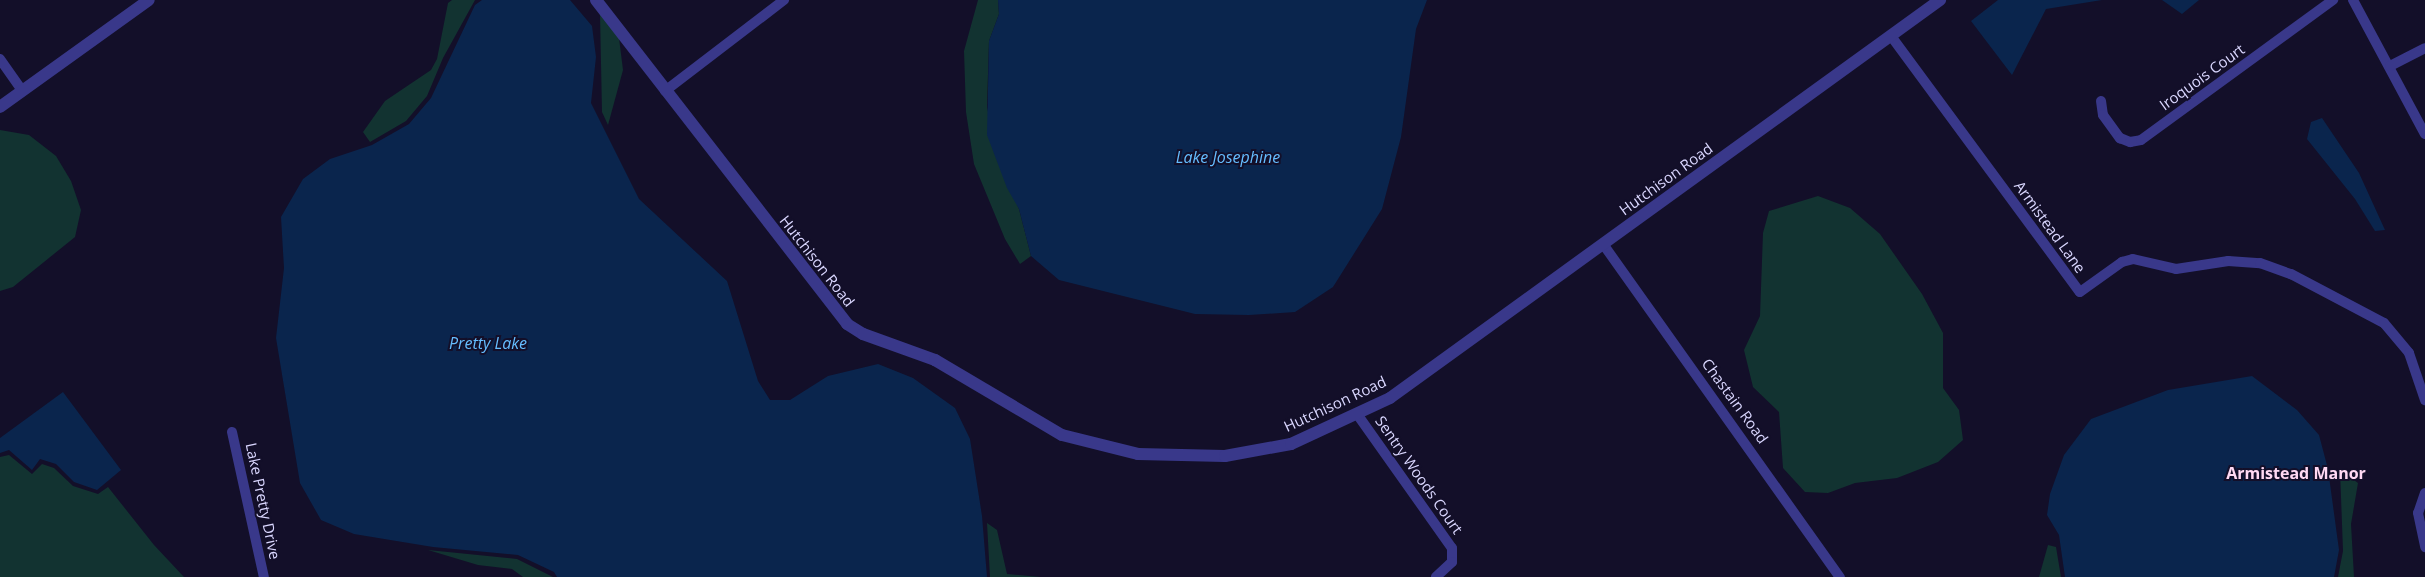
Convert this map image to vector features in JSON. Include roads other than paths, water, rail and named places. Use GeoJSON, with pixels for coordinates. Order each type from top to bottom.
{"type":"FeatureCollection","features":[{"type":"Feature","properties":{"kind":"street"},"geometry":{"type":"LineString","coordinates":[[0,107],[149,0]]}},
{"type":"Feature","properties":{"kind":"street","name":"Hutchison Road"},"geometry":{"type":"LineString","coordinates":[[596,0],[847,324],[863,334],[935,360],[1062,435],[1138,454],[1225,456],[1291,444],[1390,398],[1940,0]]}},
{"type":"Feature","properties":{"kind":"street"},"geometry":{"type":"LineString","coordinates":[[665,91],[784,0]]}},
{"type":"Feature","properties":{"kind":"street","name":"Iroquois Court"},"geometry":{"type":"LineString","coordinates":[[2101,101],[2103,115],[2120,138],[2130,142],[2141,140],[2332,0]]}},
{"type":"Feature","properties":{"kind":"street"},"geometry":{"type":"LineString","coordinates":[[2353,0],[2425,134]]}},
{"type":"Feature","properties":{"kind":"street","name":"Armistead Lane"},"geometry":{"type":"LineString","coordinates":[[1891,36],[2080,292],[2122,262],[2133,259],[2176,269],[2228,262],[2260,263],[2291,274],[2384,323],[2398,336],[2409,353],[2425,400]]}},
{"type":"Feature","properties":{"kind":"street"},"geometry":{"type":"LineString","coordinates":[[2390,66],[2425,48]]}},
{"type":"Feature","properties":{"kind":"street"},"geometry":{"type":"LineString","coordinates":[[0,59],[22,91]]}},
{"type":"Feature","properties":{"kind":"street","name":"Chastain Road"},"geometry":{"type":"LineString","coordinates":[[1603,244],[1840,577]]}},
{"type":"Feature","properties":{"kind":"street","name":"Sentry Woods Court"},"geometry":{"type":"LineString","coordinates":[[1358,414],[1452,548],[1452,562],[1436,577]]}},
{"type":"Feature","properties":{"kind":"street","name":"Lake Pretty Drive"},"geometry":{"type":"LineString","coordinates":[[232,432],[264,577]]}},
{"type":"Feature","properties":{"kind":"street"},"geometry":{"type":"LineString","coordinates":[[2425,493],[2418,513],[2425,547]]}},
{"type":"Feature","properties":{"kind":"water","name":"Pretty Lake"},"geometry":{"type":"Polygon","coordinates":[[[482,0],[570,0],[592,26],[596,57],[591,103],[639,199],[727,281],[758,381],[770,400],[790,400],[828,376],[878,364],[913,378],[955,408],[970,439],[982,516],[987,577],[557,577],[554,572],[518,555],[433,547],[354,534],[321,520],[300,483],[276,338],[284,268],[281,217],[303,179],[330,159],[372,145],[409,124],[431,98],[475,5],[482,0]]]}},
{"type":"Feature","properties":{"kind":"water","name":"Lake Josephine"},"geometry":{"type":"Polygon","coordinates":[[[998,0],[1427,0],[1416,29],[1401,137],[1382,209],[1333,287],[1295,312],[1249,315],[1195,314],[1059,280],[1031,256],[1019,209],[1007,188],[987,135],[989,41],[999,14],[998,0]]]}},
{"type":"Feature","properties":{"kind":"water"},"geometry":{"type":"Polygon","coordinates":[[[1998,0],[2102,0],[2046,9],[2012,75],[1971,21],[1998,0]]]}},
{"type":"Feature","properties":{"kind":"water"},"geometry":{"type":"Polygon","coordinates":[[[2162,0],[2199,0],[2182,14],[2162,0]]]}},
{"type":"Feature","properties":{"kind":"water"},"geometry":{"type":"Polygon","coordinates":[[[2322,118],[2359,173],[2385,230],[2375,231],[2355,199],[2307,139],[2311,122],[2322,118]]]}},
{"type":"Feature","properties":{"kind":"water"},"geometry":{"type":"Polygon","coordinates":[[[2252,376],[2297,410],[2319,435],[2328,469],[2339,550],[2334,577],[2065,577],[2059,535],[2047,515],[2050,494],[2064,455],[2091,419],[2168,390],[2252,376]]]}},
{"type":"Feature","properties":{"kind":"water"},"geometry":{"type":"Polygon","coordinates":[[[63,392],[121,470],[97,490],[74,482],[56,464],[40,459],[32,470],[9,450],[0,453],[0,438],[63,392]]]}},
{"type":"Feature","properties":{"kind":"district","name":"Armistead Manor"},"geometry":{"type":"Point","coordinates":[2296,473]}}]}
